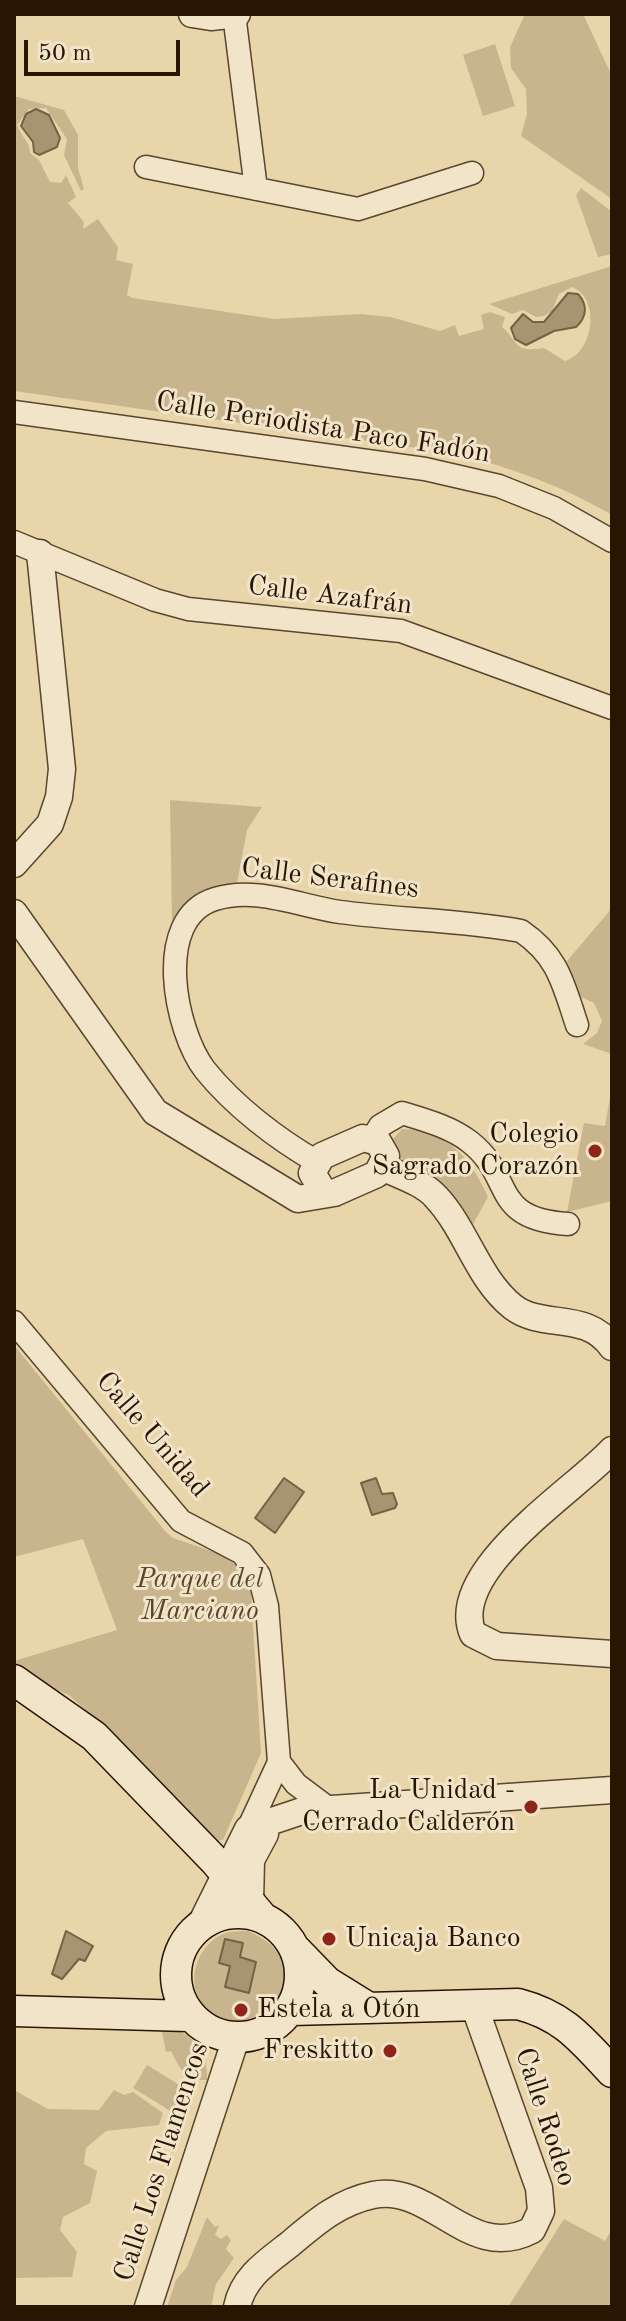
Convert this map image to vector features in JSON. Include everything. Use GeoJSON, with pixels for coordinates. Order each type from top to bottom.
{"type":"FeatureCollection","features":[{"type":"Feature","properties":{"kind":"main road"},"geometry":{"type":"LineString","coordinates":[[14,1680],[94,1736],[226,1874],[256,1910],[279,1927],[294,1948],[327,1982],[369,2008]]}},
{"type":"Feature","properties":{"kind":"main road"},"geometry":{"type":"LineString","coordinates":[[188,2016],[177,1989],[176,1969],[181,1950],[200,1926],[225,1914],[256,1910]]}},
{"type":"Feature","properties":{"kind":"main road"},"geometry":{"type":"LineString","coordinates":[[17,2013],[112,2011],[188,2016],[213,2033],[236,2038],[266,2032],[291,2010],[301,1977],[294,1948]]}},
{"type":"Feature","properties":{"kind":"main road"},"geometry":{"type":"LineString","coordinates":[[291,2010],[518,2004],[545,2011],[569,2026],[612,2072]]}},
{"type":"Feature","properties":{"kind":"street"},"geometry":{"type":"LineString","coordinates":[[192,14],[211,17],[236,14],[256,189]]}},
{"type":"Feature","properties":{"kind":"street"},"geometry":{"type":"LineString","coordinates":[[146,167],[358,209],[472,173]]}},
{"type":"Feature","properties":{"kind":"street","name":"Calle Periodista Paco Fadón"},"geometry":{"type":"LineString","coordinates":[[14,412],[425,469],[499,486],[554,508],[612,541]]}},
{"type":"Feature","properties":{"kind":"street","name":"Calle Azafrán"},"geometry":{"type":"LineString","coordinates":[[14,542],[155,600],[188,609],[401,631],[612,708]]}},
{"type":"Feature","properties":{"kind":"street"},"geometry":{"type":"LineString","coordinates":[[14,864],[50,824],[59,797],[62,769],[40,553]]}},
{"type":"Feature","properties":{"kind":"street","name":"Calle Serafines"},"geometry":{"type":"LineString","coordinates":[[314,1168],[225,1092],[203,1067],[187,1038],[176,986],[176,938],[190,916],[211,900],[241,893],[338,912],[521,931],[546,948],[561,976],[577,1025]]}},
{"type":"Feature","properties":{"kind":"street"},"geometry":{"type":"LineString","coordinates":[[14,913],[155,1112],[284,1192],[298,1199],[334,1193],[377,1174],[386,1156],[372,1139],[363,1138],[322,1156],[303,1185],[284,1192]]}},
{"type":"Feature","properties":{"kind":"street"},"geometry":{"type":"LineString","coordinates":[[372,1139],[380,1126],[402,1113],[437,1124],[469,1141],[481,1152],[502,1192],[518,1211],[540,1222],[568,1224]]}},
{"type":"Feature","properties":{"kind":"street"},"geometry":{"type":"LineString","coordinates":[[382,1167],[436,1195],[496,1294],[521,1313],[564,1319],[602,1333],[612,1347]]}},
{"type":"Feature","properties":{"kind":"street"},"geometry":{"type":"LineString","coordinates":[[314,1168],[318,1186],[334,1193]]}},
{"type":"Feature","properties":{"kind":"street","name":"Calle Unidad"},"geometry":{"type":"LineString","coordinates":[[14,1322],[181,1521],[242,1553],[259,1575],[267,1606],[279,1762],[200,1926]]}},
{"type":"Feature","properties":{"kind":"street"},"geometry":{"type":"LineString","coordinates":[[612,1450],[519,1533],[478,1582],[467,1606],[467,1620],[473,1634],[497,1646],[612,1654]]}},
{"type":"Feature","properties":{"kind":"street"},"geometry":{"type":"LineString","coordinates":[[279,1762],[296,1784],[328,1808]]}},
{"type":"Feature","properties":{"kind":"street"},"geometry":{"type":"LineString","coordinates":[[248,1829],[302,1811],[328,1808],[612,1790]]}},
{"type":"Feature","properties":{"kind":"street"},"geometry":{"type":"LineString","coordinates":[[256,1910],[249,1878],[257,1846],[282,1818]]}},
{"type":"Feature","properties":{"kind":"street","name":"Calle Rodeo"},"geometry":{"type":"LineString","coordinates":[[237,2307],[240,2291],[253,2274],[327,2213],[376,2194],[406,2197],[489,2238],[501,2240],[532,2230],[541,2211],[539,2188],[474,2005]]}},
{"type":"Feature","properties":{"kind":"street","name":"Calle Los Flamencos"},"geometry":{"type":"LineString","coordinates":[[148,2307],[236,2038]]}},
{"type":"Feature","properties":{"kind":"green space"},"geometry":{"type":"Polygon","coordinates":[[[525,14],[583,14],[612,76],[612,199],[521,136],[527,114],[526,89],[511,68],[510,47],[525,14]]]}},
{"type":"Feature","properties":{"kind":"green space"},"geometry":{"type":"Polygon","coordinates":[[[495,44],[515,106],[483,116],[463,55],[495,44]]]}},
{"type":"Feature","properties":{"kind":"green space"},"geometry":{"type":"Polygon","coordinates":[[[14,96],[64,110],[78,135],[78,168],[84,189],[81,191],[64,155],[67,139],[46,108],[29,109],[17,125],[29,145],[30,153],[39,160],[50,182],[61,183],[66,175],[76,197],[68,203],[84,222],[83,229],[98,219],[118,247],[116,260],[133,264],[127,295],[133,298],[274,319],[360,314],[391,317],[440,331],[455,325],[459,336],[484,329],[481,315],[490,312],[505,317],[502,327],[522,348],[544,348],[565,361],[575,356],[588,337],[590,313],[581,293],[572,287],[559,294],[552,311],[536,317],[523,310],[512,314],[489,304],[612,266],[612,515],[537,479],[459,454],[14,391],[14,96]]]}},
{"type":"Feature","properties":{"kind":"green space"},"geometry":{"type":"Polygon","coordinates":[[[581,188],[612,212],[612,254],[598,257],[576,195],[581,188]]]}},
{"type":"Feature","properties":{"kind":"green space"},"geometry":{"type":"Polygon","coordinates":[[[170,800],[262,807],[247,830],[237,883],[208,889],[185,906],[172,922],[170,800]]]}},
{"type":"Feature","properties":{"kind":"green space"},"geometry":{"type":"Polygon","coordinates":[[[612,908],[612,1054],[583,1044],[597,1033],[602,1021],[594,1003],[579,996],[567,961],[612,908]]]}},
{"type":"Feature","properties":{"kind":"green space"},"geometry":{"type":"Polygon","coordinates":[[[612,1086],[612,1201],[567,1212],[584,1123],[605,1126],[612,1086]]]}},
{"type":"Feature","properties":{"kind":"green space"},"geometry":{"type":"Polygon","coordinates":[[[402,1129],[445,1141],[474,1170],[488,1197],[471,1228],[442,1185],[398,1155],[393,1139],[402,1129]]]}},
{"type":"Feature","properties":{"kind":"green space","name":"Parque del Marciano"},"geometry":{"type":"Polygon","coordinates":[[[14,1345],[165,1531],[173,1538],[223,1555],[237,1566],[251,1593],[261,1753],[223,1840],[215,1841],[116,1738],[69,1695],[32,1680],[14,1665],[14,1661],[117,1630],[83,1539],[14,1557],[14,1345]]]}},
{"type":"Feature","properties":{"kind":"green space"},"geometry":{"type":"Polygon","coordinates":[[[248,1931],[275,1949],[286,1969],[285,1990],[273,2007],[256,2019],[235,2023],[215,2016],[198,1996],[195,1969],[208,1944],[215,1938],[229,1932],[248,1931]]]}},
{"type":"Feature","properties":{"kind":"green space"},"geometry":{"type":"Polygon","coordinates":[[[161,2027],[181,2032],[196,2044],[205,2060],[207,2080],[188,2076],[171,2051],[166,2052],[161,2027]]]}},
{"type":"Feature","properties":{"kind":"green space"},"geometry":{"type":"Polygon","coordinates":[[[147,2065],[194,2094],[180,2117],[133,2088],[147,2065]]]}},
{"type":"Feature","properties":{"kind":"green space"},"geometry":{"type":"Polygon","coordinates":[[[14,2090],[48,2109],[99,2110],[114,2090],[124,2095],[133,2092],[163,2113],[159,2125],[106,2131],[86,2148],[84,2164],[97,2171],[90,2203],[63,2217],[60,2230],[77,2252],[72,2277],[14,2278],[14,2090]]]}},
{"type":"Feature","properties":{"kind":"green space"},"geometry":{"type":"Polygon","coordinates":[[[207,2217],[215,2227],[219,2225],[215,2235],[221,2239],[227,2235],[231,2240],[226,2249],[234,2258],[216,2284],[211,2307],[167,2307],[176,2280],[187,2267],[207,2217]]]}},
{"type":"Feature","properties":{"kind":"green space"},"geometry":{"type":"Polygon","coordinates":[[[564,2219],[605,2241],[612,2229],[612,2307],[508,2307],[564,2219]]]}},
{"type":"Feature","properties":{"kind":"shaded area"},"geometry":{"type":"Polygon","coordinates":[[[36,109],[49,115],[60,138],[57,147],[39,155],[34,152],[33,142],[21,126],[26,114],[36,109]]]}},
{"type":"Feature","properties":{"kind":"shaded area"},"geometry":{"type":"Polygon","coordinates":[[[568,293],[578,294],[585,307],[576,327],[554,331],[526,345],[515,339],[511,328],[523,314],[533,322],[544,322],[568,293]]]}},
{"type":"Feature","properties":{"kind":"shaded area"},"geometry":{"type":"Polygon","coordinates":[[[284,1478],[304,1492],[275,1533],[255,1518],[284,1478]]]}},
{"type":"Feature","properties":{"kind":"shaded area"},"geometry":{"type":"Polygon","coordinates":[[[376,1478],[382,1494],[393,1493],[397,1504],[395,1508],[372,1515],[361,1483],[376,1478]]]}},
{"type":"Feature","properties":{"kind":"shaded area"},"geometry":{"type":"Polygon","coordinates":[[[66,1931],[93,1946],[85,1961],[79,1959],[62,1979],[52,1974],[66,1931]]]}},
{"type":"Feature","properties":{"kind":"shaded area"},"geometry":{"type":"Polygon","coordinates":[[[225,1939],[243,1943],[240,1957],[256,1962],[249,1993],[225,1987],[230,1966],[219,1963],[225,1939]]]}},
{"type":"Feature","properties":{"kind":"place","name":"Colegio Sagrado Corazón"},"geometry":{"type":"Point","coordinates":[595,1151]}},
{"type":"Feature","properties":{"kind":"place","name":"La Unidad - Cerrado Calderón"},"geometry":{"type":"Point","coordinates":[531,1807]}},
{"type":"Feature","properties":{"kind":"place","name":"Unicaja Banco"},"geometry":{"type":"Point","coordinates":[329,1939]}},
{"type":"Feature","properties":{"kind":"place","name":"Estela a Otón"},"geometry":{"type":"Point","coordinates":[241,2010]}},
{"type":"Feature","properties":{"kind":"place","name":"Freskitto"},"geometry":{"type":"Point","coordinates":[390,2051]}}]}
